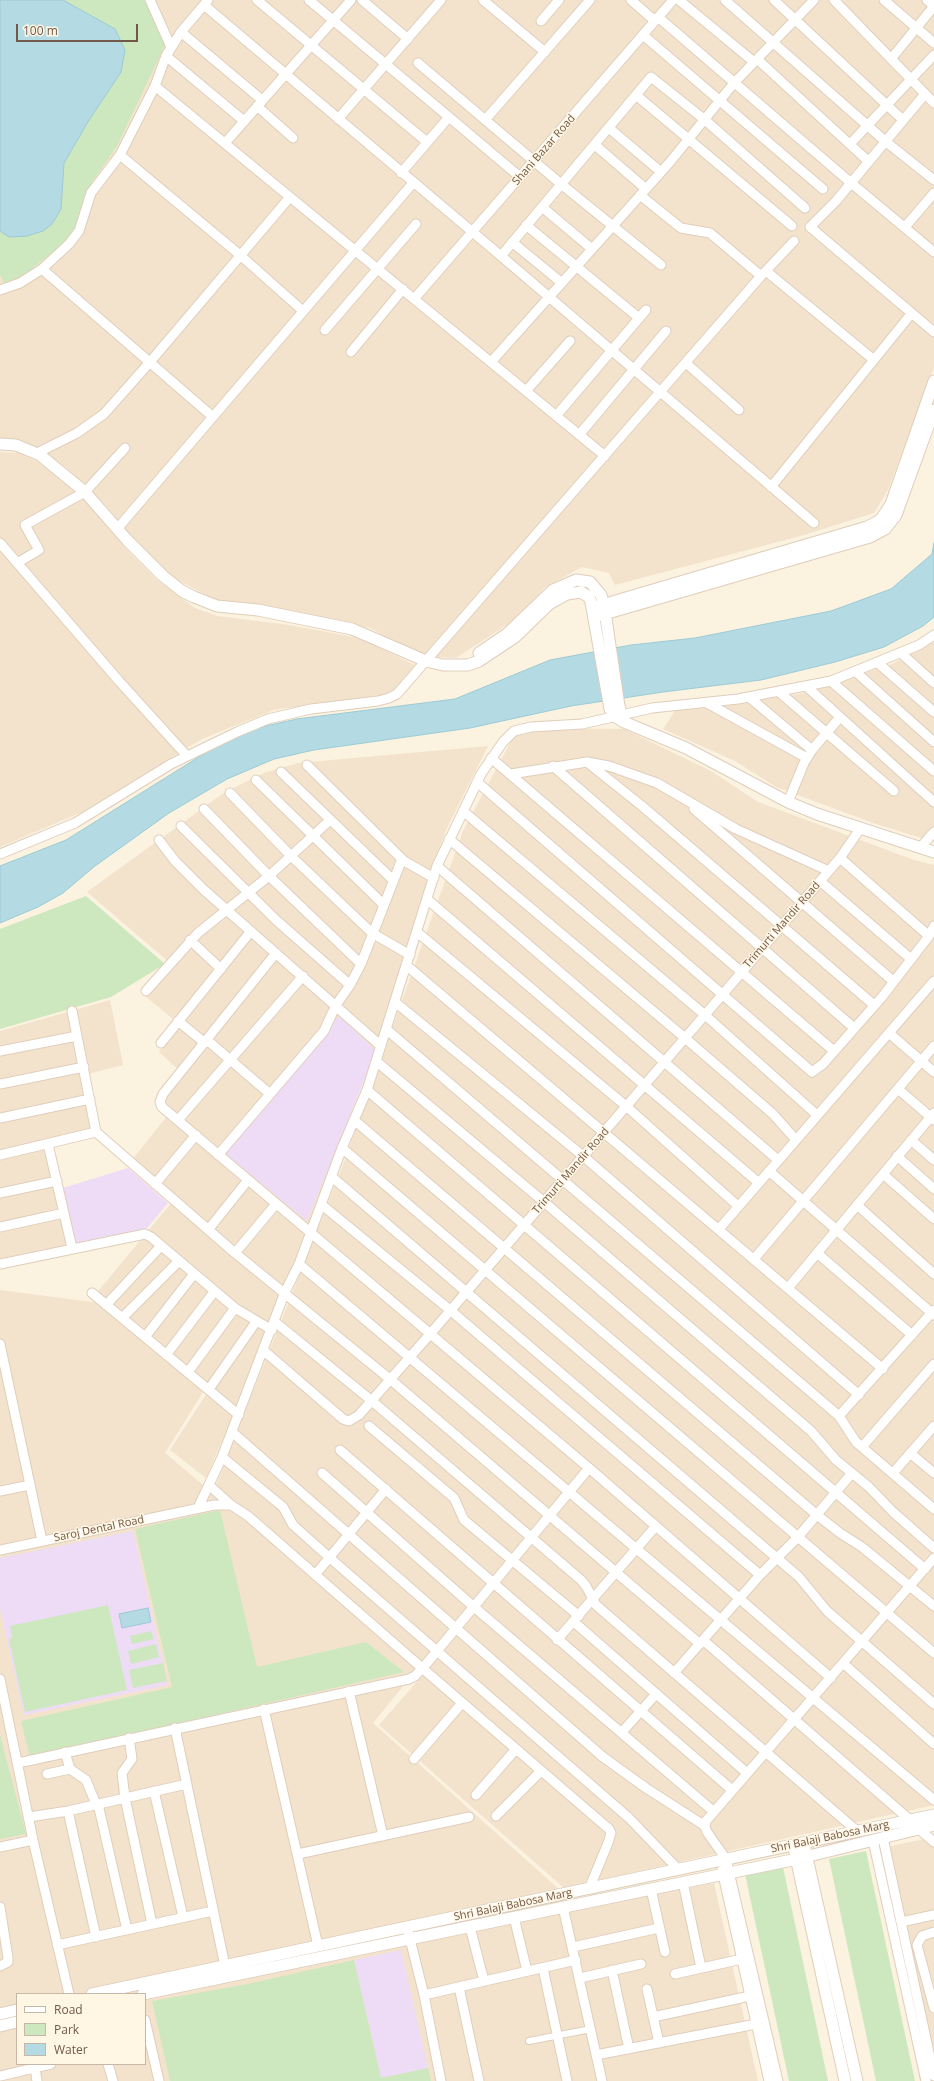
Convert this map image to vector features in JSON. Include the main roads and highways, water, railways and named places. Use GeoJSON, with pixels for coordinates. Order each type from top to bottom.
{"type":"FeatureCollection","features":[{"type":"Feature","properties":{"kind":"water"},"geometry":{"type":"Polygon","coordinates":[[[0,0],[63,0],[115,29],[125,50],[121,72],[89,120],[64,163],[61,209],[52,224],[43,231],[27,236],[9,237],[0,231],[0,0]]]}},
{"type":"Feature","properties":{"kind":"water"},"geometry":{"type":"Polygon","coordinates":[[[934,543],[934,617],[923,626],[884,647],[835,662],[761,680],[663,692],[571,706],[470,728],[314,750],[274,759],[227,779],[169,813],[95,866],[63,893],[38,907],[0,923],[0,866],[66,840],[218,745],[257,728],[297,719],[455,699],[550,660],[631,645],[695,638],[831,611],[891,589],[932,554],[934,543]]]}},
{"type":"Feature","properties":{"kind":"water"},"geometry":{"type":"Polygon","coordinates":[[[148,1608],[151,1622],[122,1628],[119,1614],[148,1608]]]}}]}
